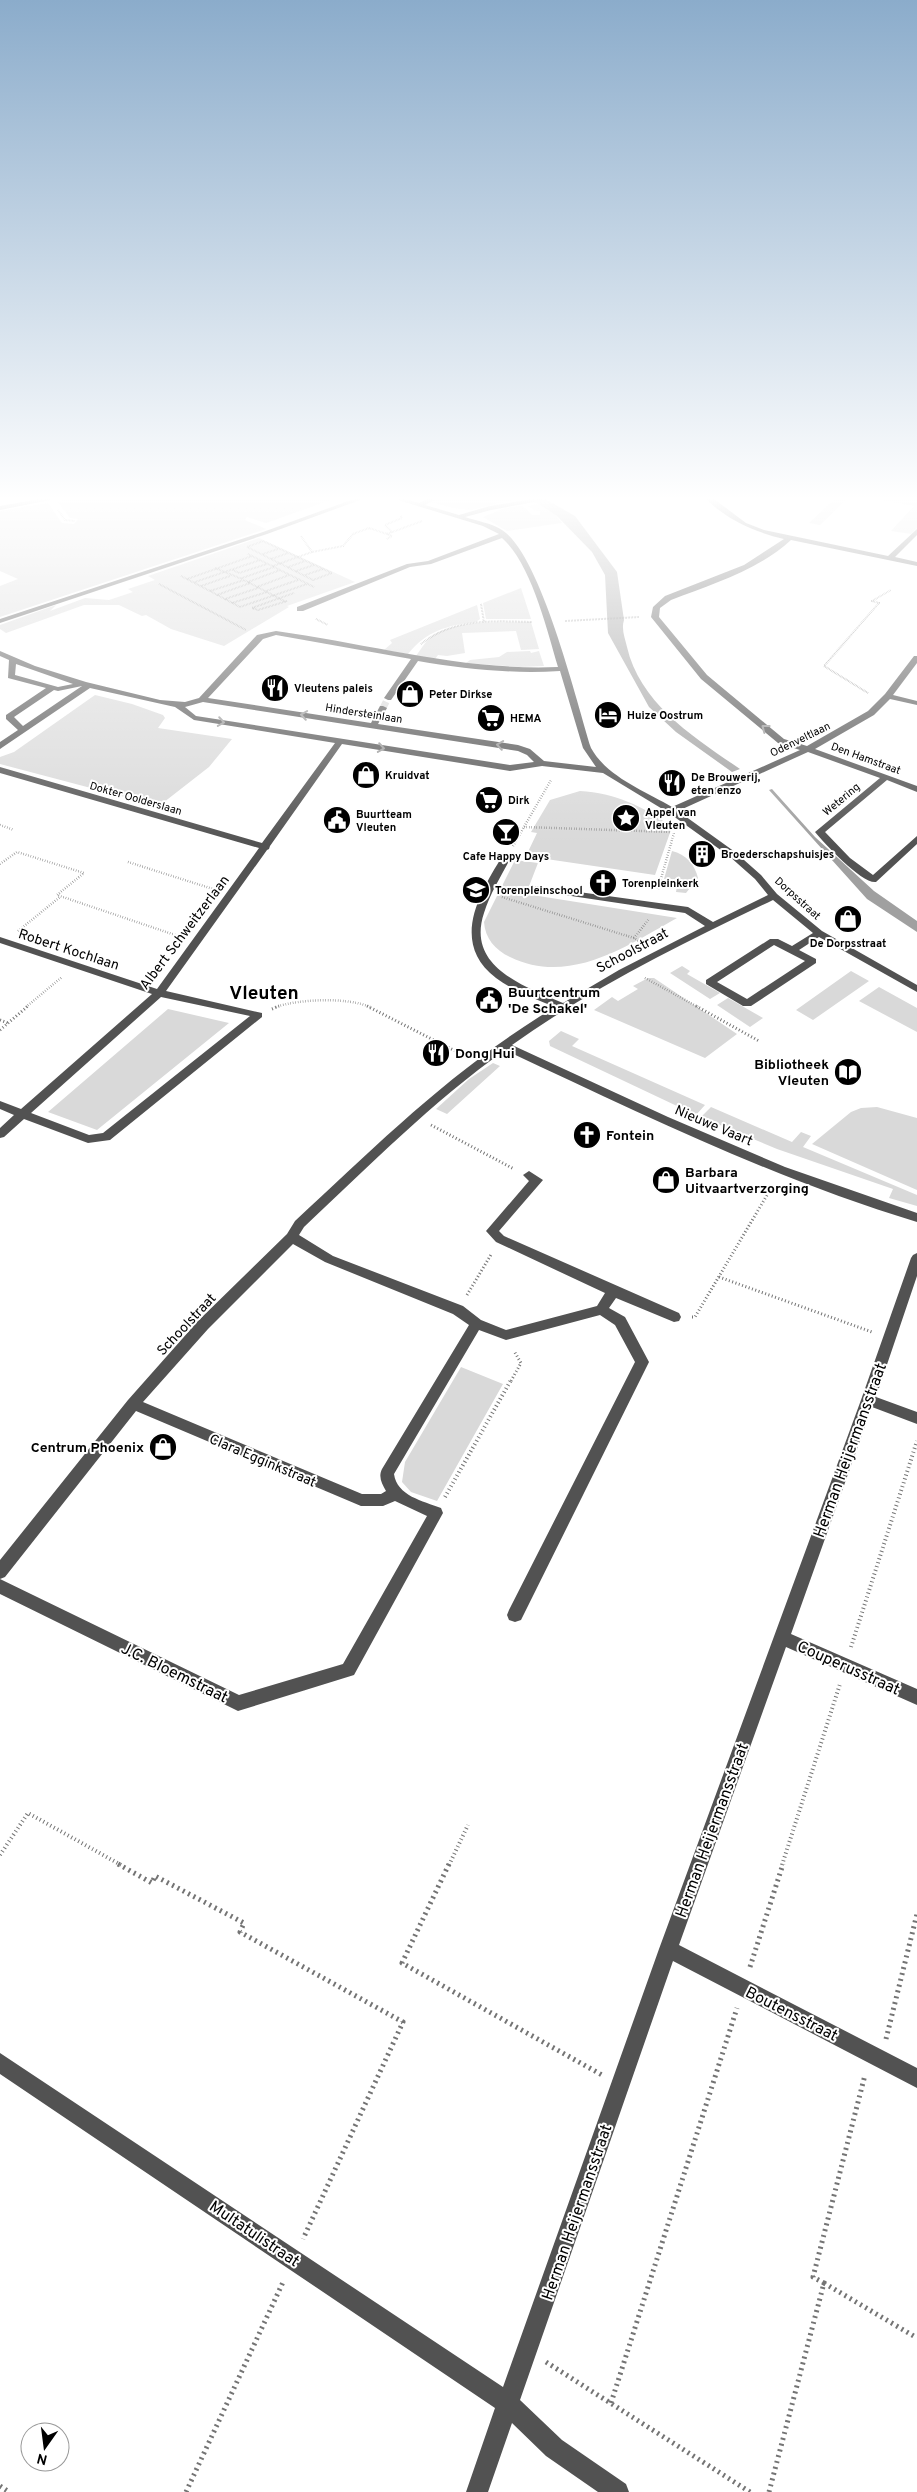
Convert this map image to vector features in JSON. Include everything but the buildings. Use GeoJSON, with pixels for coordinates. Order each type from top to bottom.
{"type":"FeatureCollection","features":[{"type":"Feature","properties":{"kind":"street"},"geometry":{"type":"LineString","coordinates":[[0,621],[26,612]]}},
{"type":"Feature","properties":{"kind":"street"},"geometry":{"type":"LineString","coordinates":[[543,612],[587,748],[594,761],[605,771]]}},
{"type":"Feature","properties":{"kind":"street","name":"Den Hamstraat"},"geometry":{"type":"LineString","coordinates":[[656,612],[655,617],[685,656],[728,699],[781,741],[886,776],[917,789]]}},
{"type":"Feature","properties":{"kind":"street"},"geometry":{"type":"LineString","coordinates":[[202,700],[260,637],[276,633],[416,658],[534,672],[562,669]]}},
{"type":"Feature","properties":{"kind":"street","name":"Hindersteinlaan"},"geometry":{"type":"LineString","coordinates":[[0,653],[41,672],[84,685],[177,705],[202,700],[526,749],[542,763]]}},
{"type":"Feature","properties":{"kind":"street"},"geometry":{"type":"LineString","coordinates":[[388,698],[416,658]]}},
{"type":"Feature","properties":{"kind":"street","name":"Odenveltlaan"},"geometry":{"type":"LineString","coordinates":[[672,811],[808,749],[846,729],[871,713],[885,699],[917,658]]}},
{"type":"Feature","properties":{"kind":"street"},"geometry":{"type":"LineString","coordinates":[[13,659],[11,676],[55,689]]}},
{"type":"Feature","properties":{"kind":"street"},"geometry":{"type":"LineString","coordinates":[[22,730],[10,717],[55,689],[84,685]]}},
{"type":"Feature","properties":{"kind":"street"},"geometry":{"type":"LineString","coordinates":[[0,746],[84,685]]}},
{"type":"Feature","properties":{"kind":"street"},"geometry":{"type":"LineString","coordinates":[[885,699],[917,703]]}},
{"type":"Feature","properties":{"kind":"street","name":"Hindersteinlaan"},"geometry":{"type":"LineString","coordinates":[[177,705],[194,718],[510,768],[542,763],[605,771],[672,811]]}},
{"type":"Feature","properties":{"kind":"street"},"geometry":{"type":"LineString","coordinates":[[374,726],[383,708]]}},
{"type":"Feature","properties":{"kind":"street","name":"Albert Schweitzerlaan"},"geometry":{"type":"LineString","coordinates":[[0,1134],[158,993],[266,847],[340,741]]}},
{"type":"Feature","properties":{"kind":"street","name":"Dokter Oolderslaan"},"geometry":{"type":"LineString","coordinates":[[0,770],[266,847]]}},
{"type":"Feature","properties":{"kind":"street","name":"Wetering"},"geometry":{"type":"LineString","coordinates":[[886,776],[820,832],[847,860],[873,880],[917,839]]}},
{"type":"Feature","properties":{"kind":"street","name":"Dorpsstraat"},"geometry":{"type":"LineString","coordinates":[[672,811],[732,854],[758,877],[774,896],[820,933],[917,989]]}},
{"type":"Feature","properties":{"kind":"street"},"geometry":{"type":"LineString","coordinates":[[506,857],[478,918],[475,940],[479,952],[486,964],[497,974],[561,1006]]}},
{"type":"Feature","properties":{"kind":"street"},"geometry":{"type":"LineString","coordinates":[[538,888],[688,910],[712,926]]}},
{"type":"Feature","properties":{"kind":"street","name":"Schoolstraat"},"geometry":{"type":"LineString","coordinates":[[0,1572],[134,1404],[203,1325],[292,1237],[299,1224],[416,1116],[479,1063],[561,1006],[712,926],[774,896]]}},
{"type":"Feature","properties":{"kind":"street"},"geometry":{"type":"LineString","coordinates":[[792,950],[820,933]]}},
{"type":"Feature","properties":{"kind":"street","name":"Robert Kochlaan"},"geometry":{"type":"LineString","coordinates":[[2,941],[158,993],[258,1015]]}},
{"type":"Feature","properties":{"kind":"street"},"geometry":{"type":"LineString","coordinates":[[774,941],[792,950],[812,961],[747,1004],[710,982],[774,941]]}},
{"type":"Feature","properties":{"kind":"street"},"geometry":{"type":"LineString","coordinates":[[0,1105],[88,1139],[106,1136],[258,1015]]}},
{"type":"Feature","properties":{"kind":"street","name":"Nieuwe Vaart"},"geometry":{"type":"LineString","coordinates":[[504,1045],[664,1120],[781,1170],[917,1218]]}},
{"type":"Feature","properties":{"kind":"street"},"geometry":{"type":"LineString","coordinates":[[529,1176],[537,1180],[496,1235],[613,1291],[674,1317]]}},
{"type":"Feature","properties":{"kind":"street"},"geometry":{"type":"LineString","coordinates":[[292,1237],[329,1259],[458,1310],[476,1324],[506,1336],[601,1310],[613,1291]]}},
{"type":"Feature","properties":{"kind":"street","name":"Herman Heijermansstraat"},"geometry":{"type":"LineString","coordinates":[[509,2404],[668,1948],[868,1400],[917,1258]]}},
{"type":"Feature","properties":{"kind":"street"},"geometry":{"type":"LineString","coordinates":[[515,1615],[642,1362],[620,1321],[601,1310]]}},
{"type":"Feature","properties":{"kind":"street"},"geometry":{"type":"LineString","coordinates":[[436,1513],[394,1494],[387,1481],[387,1473],[476,1324]]}},
{"type":"Feature","properties":{"kind":"street"},"geometry":{"type":"LineString","coordinates":[[868,1400],[917,1418]]}},
{"type":"Feature","properties":{"kind":"street","name":"Clara Egginkstraat"},"geometry":{"type":"LineString","coordinates":[[134,1404],[361,1500],[383,1500],[394,1494]]}},
{"type":"Feature","properties":{"kind":"street","name":"J.C. Bloemstraat"},"geometry":{"type":"LineString","coordinates":[[0,1586],[238,1703],[348,1670],[436,1513]]}},
{"type":"Feature","properties":{"kind":"street","name":"Couperusstraat"},"geometry":{"type":"LineString","coordinates":[[781,1637],[917,1697]]}},
{"type":"Feature","properties":{"kind":"street","name":"Boutensstraat"},"geometry":{"type":"LineString","coordinates":[[668,1948],[917,2078]]}},
{"type":"Feature","properties":{"kind":"street","name":"Multatulistraat"},"geometry":{"type":"LineString","coordinates":[[0,2063],[509,2404],[554,2448],[618,2492]]}},
{"type":"Feature","properties":{"kind":"street"},"geometry":{"type":"LineString","coordinates":[[477,2492],[509,2404]]}},
{"type":"Feature","properties":{"kind":"path"},"geometry":{"type":"LineString","coordinates":[[213,612],[260,637]]}},
{"type":"Feature","properties":{"kind":"path"},"geometry":{"type":"LineString","coordinates":[[482,612],[484,622]]}},
{"type":"Feature","properties":{"kind":"path"},"geometry":{"type":"LineString","coordinates":[[871,612],[824,666],[885,699]]}},
{"type":"Feature","properties":{"kind":"path"},"geometry":{"type":"LineString","coordinates":[[416,658],[418,646],[429,636],[450,626],[484,622],[546,622],[625,618]]}},
{"type":"Feature","properties":{"kind":"path"},"geometry":{"type":"LineString","coordinates":[[506,857],[558,765]]}},
{"type":"Feature","properties":{"kind":"path"},"geometry":{"type":"LineString","coordinates":[[0,825],[14,830]]}},
{"type":"Feature","properties":{"kind":"path"},"geometry":{"type":"LineString","coordinates":[[524,827],[674,832],[649,920],[634,938]]}},
{"type":"Feature","properties":{"kind":"path"},"geometry":{"type":"LineString","coordinates":[[0,864],[17,852],[84,873],[57,895],[60,897]]}},
{"type":"Feature","properties":{"kind":"path"},"geometry":{"type":"LineString","coordinates":[[128,862],[230,895]]}},
{"type":"Feature","properties":{"kind":"path"},"geometry":{"type":"LineString","coordinates":[[2,941],[60,897]]}},
{"type":"Feature","properties":{"kind":"path"},"geometry":{"type":"LineString","coordinates":[[60,897],[196,942]]}},
{"type":"Feature","properties":{"kind":"path"},"geometry":{"type":"LineString","coordinates":[[0,1030],[75,965]]}},
{"type":"Feature","properties":{"kind":"path"},"geometry":{"type":"LineString","coordinates":[[258,1015],[284,1003],[351,1002],[365,1004],[479,1063]]}},
{"type":"Feature","properties":{"kind":"path"},"geometry":{"type":"LineString","coordinates":[[0,1020],[9,1023]]}},
{"type":"Feature","properties":{"kind":"path"},"geometry":{"type":"LineString","coordinates":[[416,1116],[480,1152],[529,1176]]}},
{"type":"Feature","properties":{"kind":"path"},"geometry":{"type":"LineString","coordinates":[[674,1317],[695,1317],[781,1170]]}},
{"type":"Feature","properties":{"kind":"path"},"geometry":{"type":"LineString","coordinates":[[458,1310],[496,1235]]}},
{"type":"Feature","properties":{"kind":"path"},"geometry":{"type":"LineString","coordinates":[[720,1277],[889,1338]]}},
{"type":"Feature","properties":{"kind":"path"},"geometry":{"type":"LineString","coordinates":[[436,1513],[521,1363],[506,1336]]}},
{"type":"Feature","properties":{"kind":"path"},"geometry":{"type":"LineString","coordinates":[[611,2403],[917,1441]]}},
{"type":"Feature","properties":{"kind":"path"},"geometry":{"type":"LineString","coordinates":[[0,1855],[28,1813],[152,1883],[155,1876],[244,1923],[240,1932],[403,2022],[186,2492]]}},
{"type":"Feature","properties":{"kind":"path"},"geometry":{"type":"LineString","coordinates":[[468,1825],[402,1963],[620,2086]]}},
{"type":"Feature","properties":{"kind":"path"},"geometry":{"type":"LineString","coordinates":[[917,1914],[813,2277],[917,2338]]}},
{"type":"Feature","properties":{"kind":"path"},"geometry":{"type":"LineString","coordinates":[[769,2492],[824,2283]]}},
{"type":"Feature","properties":{"kind":"path"},"geometry":{"type":"LineString","coordinates":[[528,2350],[750,2492]]}},
{"type":"Feature","properties":{"kind":"path"},"geometry":{"type":"LineString","coordinates":[[0,2486],[9,2492]]}},
{"type":"Feature","properties":{"kind":"shaded area"},"geometry":{"type":"Polygon","coordinates":[[[0,612],[14,612],[0,617],[0,612]]]}},
{"type":"Feature","properties":{"kind":"shaded area"},"geometry":{"type":"Polygon","coordinates":[[[36,612],[64,612],[6,633],[0,629],[0,625],[36,612]]]}},
{"type":"Feature","properties":{"kind":"shaded area"},"geometry":{"type":"Polygon","coordinates":[[[134,612],[280,612],[224,646],[171,629],[146,615],[142,616],[134,612]]]}},
{"type":"Feature","properties":{"kind":"shaded area"},"geometry":{"type":"Polygon","coordinates":[[[459,612],[479,612],[480,619],[476,622],[438,630],[422,640],[408,654],[384,650],[392,643],[390,640],[459,612]]]}},
{"type":"Feature","properties":{"kind":"shaded area"},"geometry":{"type":"Polygon","coordinates":[[[485,612],[529,612],[531,619],[486,619],[485,612]]]}},
{"type":"Feature","properties":{"kind":"shaded area"},"geometry":{"type":"Polygon","coordinates":[[[607,612],[623,612],[624,637],[634,667],[644,686],[672,718],[688,732],[740,769],[732,772],[676,732],[649,707],[608,633],[607,612]]]}},
{"type":"Feature","properties":{"kind":"shaded area"},"geometry":{"type":"Polygon","coordinates":[[[493,622],[531,622],[539,649],[521,650],[516,631],[462,633],[465,653],[447,656],[438,655],[435,659],[416,656],[431,637],[452,627],[493,622]]]}},
{"type":"Feature","properties":{"kind":"shaded area"},"geometry":{"type":"Polygon","coordinates":[[[530,651],[531,653],[539,651],[544,666],[520,667],[466,663],[470,660],[499,657],[507,652],[530,651]]]}},
{"type":"Feature","properties":{"kind":"shaded area"},"geometry":{"type":"Polygon","coordinates":[[[95,695],[132,704],[163,715],[165,718],[158,728],[232,739],[209,767],[159,806],[0,764],[0,757],[14,752],[95,695]]]}},
{"type":"Feature","properties":{"kind":"shaded area"},"geometry":{"type":"Polygon","coordinates":[[[772,789],[815,837],[874,891],[917,921],[917,932],[867,899],[769,790],[772,789]]]}},
{"type":"Feature","properties":{"kind":"shaded area"},"geometry":{"type":"Polygon","coordinates":[[[580,791],[593,792],[628,802],[672,827],[655,875],[526,856],[537,833],[531,832],[550,800],[580,791]]]}},
{"type":"Feature","properties":{"kind":"shaded area"},"geometry":{"type":"Polygon","coordinates":[[[672,851],[686,857],[697,873],[698,878],[686,893],[676,892],[678,881],[664,879],[672,851]]]}},
{"type":"Feature","properties":{"kind":"shaded area"},"geometry":{"type":"Polygon","coordinates":[[[515,860],[538,863],[526,894],[677,918],[638,940],[597,959],[576,965],[554,967],[532,965],[500,951],[486,933],[484,922],[515,860]]]}},
{"type":"Feature","properties":{"kind":"shaded area"},"geometry":{"type":"Polygon","coordinates":[[[682,966],[690,971],[687,974],[720,993],[710,999],[670,973],[682,966]]]}},
{"type":"Feature","properties":{"kind":"shaded area"},"geometry":{"type":"Polygon","coordinates":[[[851,971],[869,981],[813,1020],[796,1010],[851,971]]]}},
{"type":"Feature","properties":{"kind":"shaded area"},"geometry":{"type":"Polygon","coordinates":[[[648,978],[654,978],[737,1034],[705,1058],[594,1010],[612,997],[618,1001],[638,989],[633,986],[648,978]]]}},
{"type":"Feature","properties":{"kind":"shaded area"},"geometry":{"type":"Polygon","coordinates":[[[879,987],[917,1008],[917,1032],[859,1001],[879,987]]]}},
{"type":"Feature","properties":{"kind":"shaded area"},"geometry":{"type":"Polygon","coordinates":[[[728,998],[763,1018],[750,1027],[717,1005],[728,998]]]}},
{"type":"Feature","properties":{"kind":"shaded area"},"geometry":{"type":"Polygon","coordinates":[[[168,1009],[229,1023],[97,1130],[48,1112],[168,1009]]]}},
{"type":"Feature","properties":{"kind":"shaded area"},"geometry":{"type":"Polygon","coordinates":[[[561,1031],[579,1039],[572,1046],[705,1105],[696,1115],[550,1046],[549,1041],[561,1031]]]}},
{"type":"Feature","properties":{"kind":"shaded area"},"geometry":{"type":"Polygon","coordinates":[[[493,1063],[500,1066],[447,1114],[436,1109],[469,1079],[493,1063]]]}},
{"type":"Feature","properties":{"kind":"shaded area"},"geometry":{"type":"Polygon","coordinates":[[[711,1107],[792,1142],[801,1132],[811,1136],[803,1147],[917,1195],[917,1206],[889,1198],[893,1189],[777,1149],[701,1117],[711,1107]]]}},
{"type":"Feature","properties":{"kind":"shaded area"},"geometry":{"type":"Polygon","coordinates":[[[877,1107],[917,1118],[917,1190],[812,1144],[851,1112],[861,1108],[877,1107]]]}},
{"type":"Feature","properties":{"kind":"shaded area"},"geometry":{"type":"Polygon","coordinates":[[[461,1367],[503,1384],[437,1501],[411,1492],[402,1482],[405,1462],[461,1367]]]}},
{"type":"Feature","properties":{"kind":"tunnel"},"geometry":{"type":"LineString","coordinates":[[383,708],[388,698]]}},
{"type":"Feature","properties":{"kind":"place","name":"Vleutens paleis"},"geometry":{"type":"Point","coordinates":[275,688]}},
{"type":"Feature","properties":{"kind":"place","name":"Peter Dirkse"},"geometry":{"type":"Point","coordinates":[410,694]}},
{"type":"Feature","properties":{"kind":"place","name":"Huize Oostrum"},"geometry":{"type":"Point","coordinates":[608,715]}},
{"type":"Feature","properties":{"kind":"place","name":"HEMA"},"geometry":{"type":"Point","coordinates":[491,718]}},
{"type":"Feature","properties":{"kind":"place","name":"Kruidvat"},"geometry":{"type":"Point","coordinates":[366,775]}},
{"type":"Feature","properties":{"kind":"place","name":"De Brouwerij, eten enzo"},"geometry":{"type":"Point","coordinates":[672,783]}},
{"type":"Feature","properties":{"kind":"place","name":"Dirk"},"geometry":{"type":"Point","coordinates":[489,800]}},
{"type":"Feature","properties":{"kind":"place","name":"Appel van Vleuten"},"geometry":{"type":"Point","coordinates":[626,818]}},
{"type":"Feature","properties":{"kind":"place","name":"Buurtteam Vleuten"},"geometry":{"type":"Point","coordinates":[337,820]}},
{"type":"Feature","properties":{"kind":"place","name":"Cafe Happy Days"},"geometry":{"type":"Point","coordinates":[506,832]}},
{"type":"Feature","properties":{"kind":"place","name":"Broederschapshuisjes"},"geometry":{"type":"Point","coordinates":[702,854]}},
{"type":"Feature","properties":{"kind":"place","name":"Torenpleinkerk"},"geometry":{"type":"Point","coordinates":[603,883]}},
{"type":"Feature","properties":{"kind":"place","name":"Torenpleinschool"},"geometry":{"type":"Point","coordinates":[476,890]}},
{"type":"Feature","properties":{"kind":"place","name":"De Dorpsstraat"},"geometry":{"type":"Point","coordinates":[848,919]}},
{"type":"Feature","properties":{"kind":"place","name":"Buurtcentrum 'De Schakel'"},"geometry":{"type":"Point","coordinates":[489,1000]}},
{"type":"Feature","properties":{"kind":"place","name":"Dong Hui"},"geometry":{"type":"Point","coordinates":[436,1053]}},
{"type":"Feature","properties":{"kind":"place","name":"Bibliotheek Vleuten"},"geometry":{"type":"Point","coordinates":[848,1072]}},
{"type":"Feature","properties":{"kind":"place","name":"Fontein"},"geometry":{"type":"Point","coordinates":[587,1135]}},
{"type":"Feature","properties":{"kind":"place","name":"Barbara Uitvaartverzorging"},"geometry":{"type":"Point","coordinates":[666,1180]}},
{"type":"Feature","properties":{"kind":"place","name":"Centrum Phoenix"},"geometry":{"type":"Point","coordinates":[163,1447]}},
{"type":"Feature","properties":{"kind":"district","name":"Vleuten"},"geometry":{"type":"Point","coordinates":[264,992]}}]}
